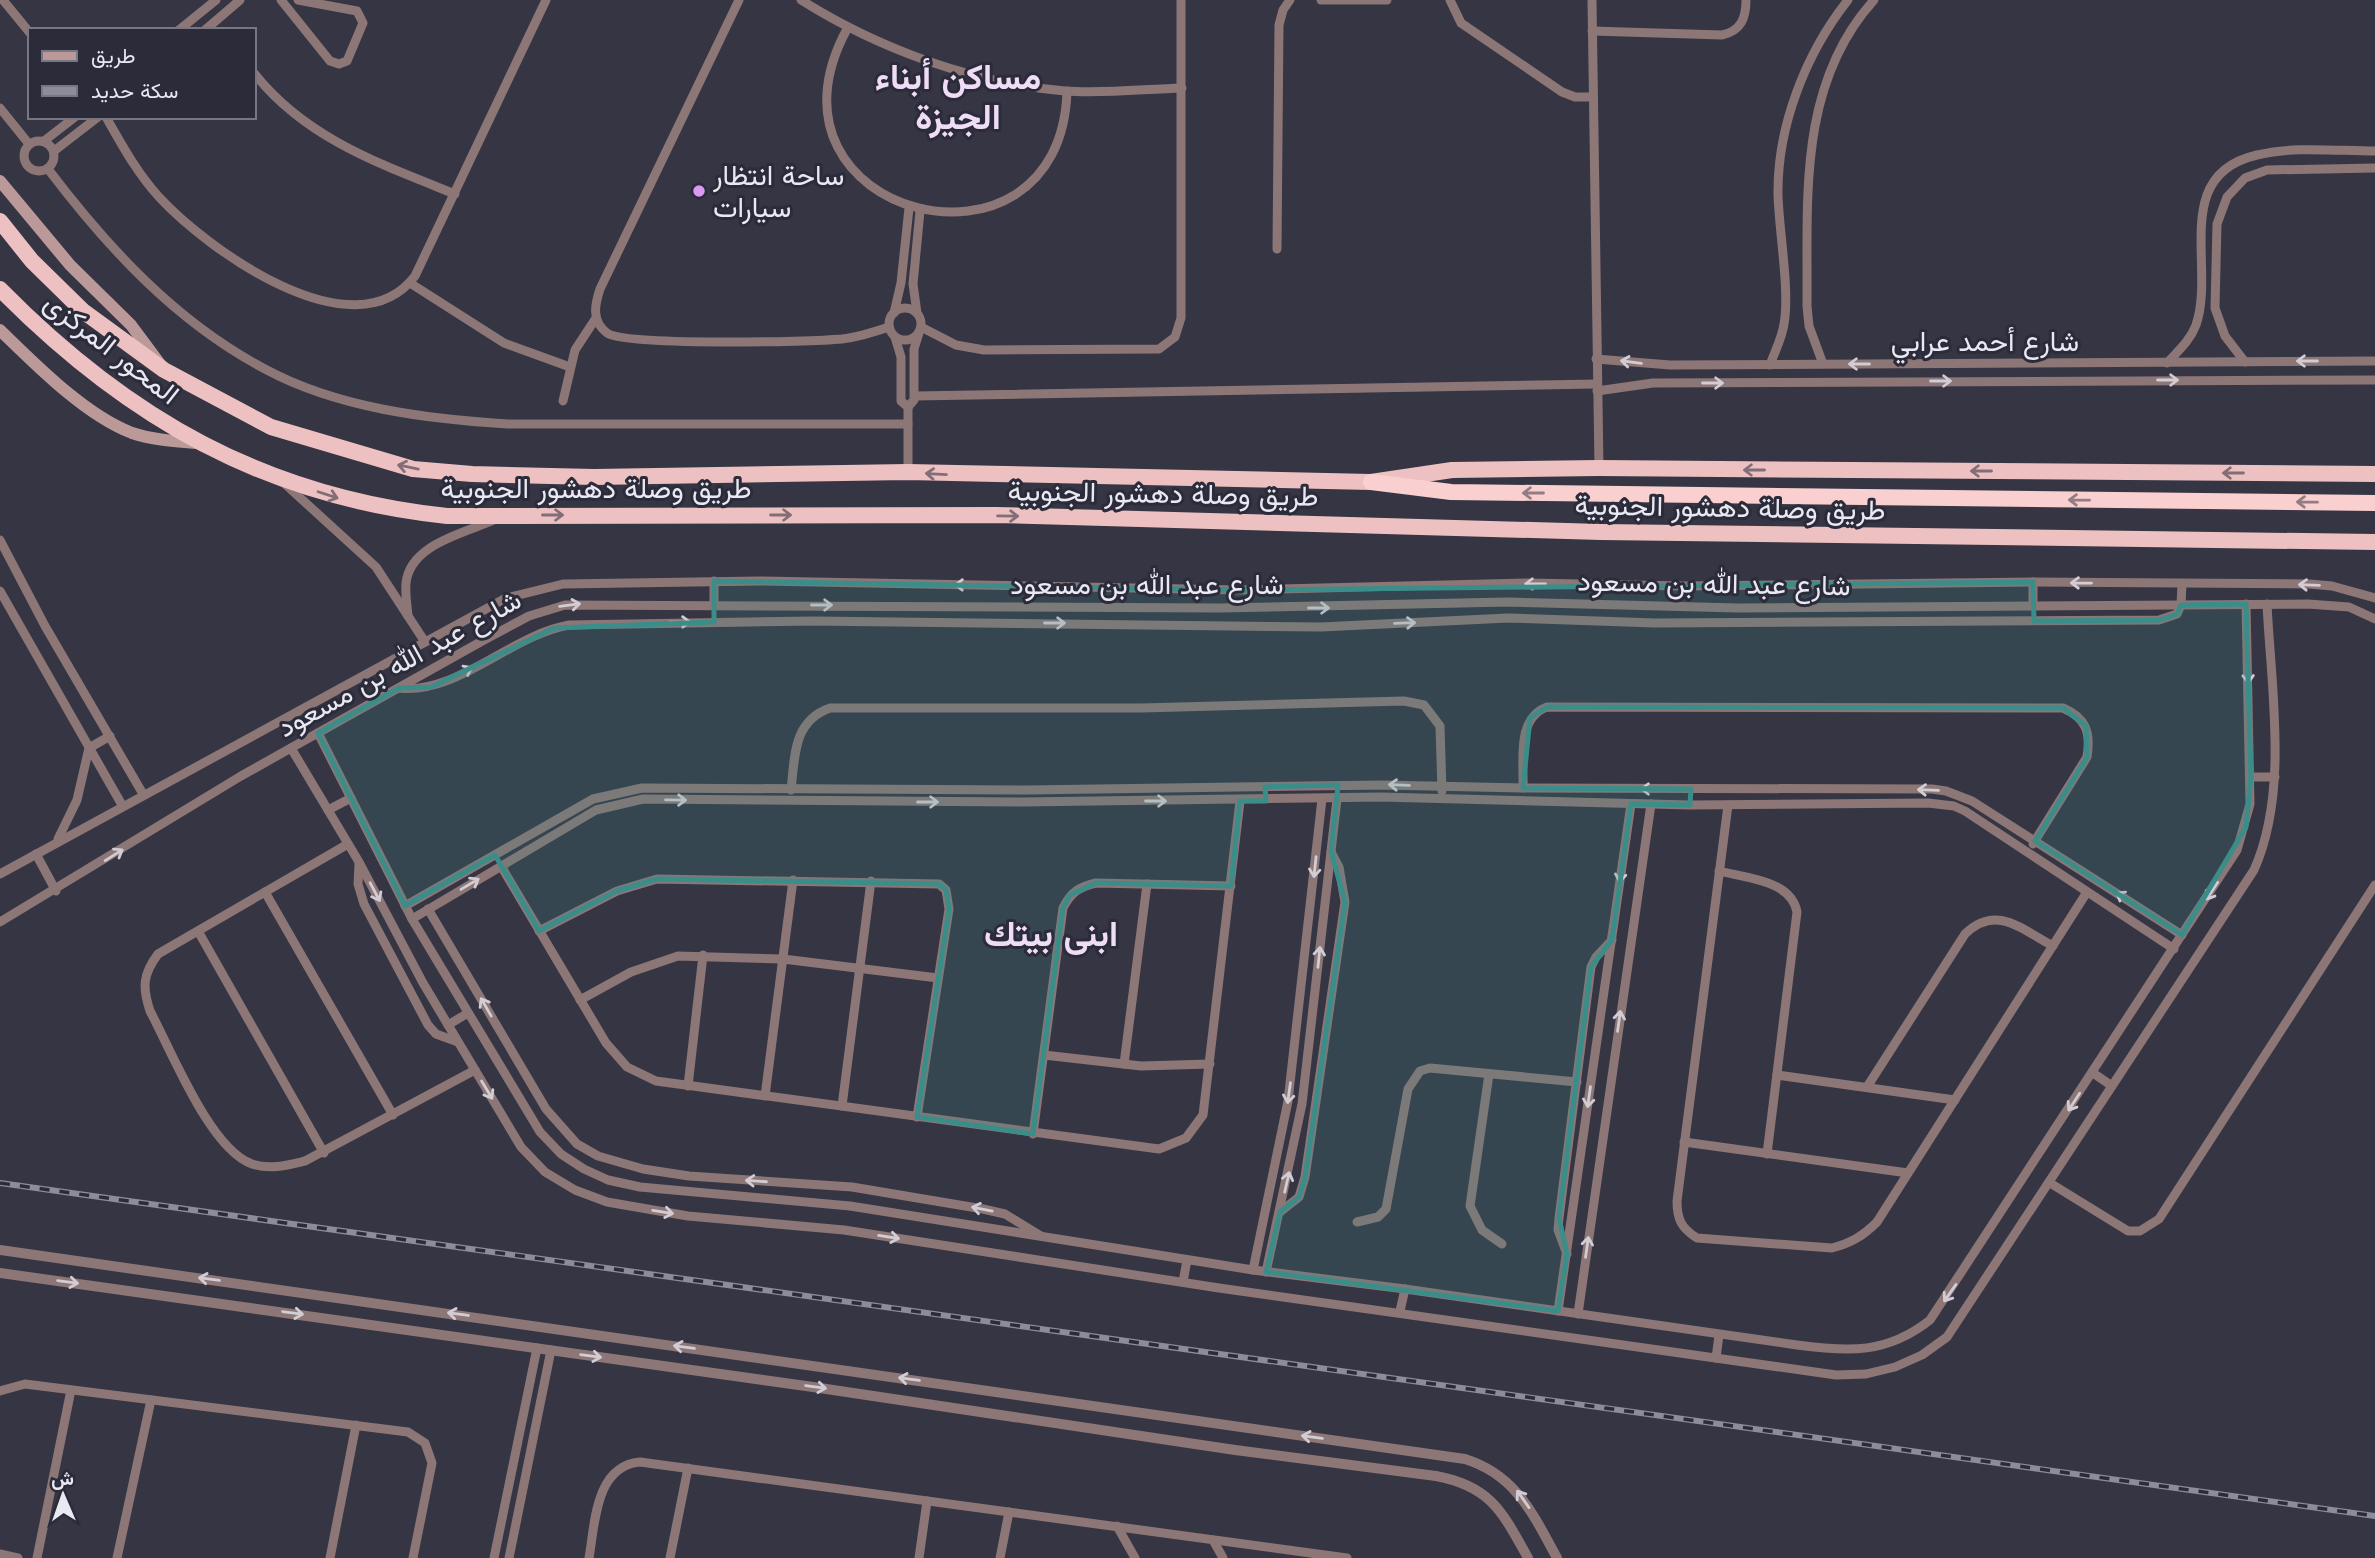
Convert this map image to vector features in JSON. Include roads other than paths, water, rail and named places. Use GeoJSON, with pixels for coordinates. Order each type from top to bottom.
{"type":"FeatureCollection","features":[{"type":"Feature","properties":{"kind":"highway","name":"المحور المركزى"},"geometry":{"type":"LineString","coordinates":[[0,221],[32,261],[83,311],[164,370],[225,404]]}},
{"type":"Feature","properties":{"kind":"highway","name":"المحور المركزى"},"geometry":{"type":"LineString","coordinates":[[0,289],[49,337],[105,383],[197,443]]}},
{"type":"Feature","properties":{"kind":"highway","name":"طريق وصلة دهشور الجنوبية"},"geometry":{"type":"LineString","coordinates":[[225,404],[271,427],[413,469],[472,474],[594,477],[908,472],[1371,482],[1451,492],[2375,503]]}},
{"type":"Feature","properties":{"kind":"highway","name":"طريق وصلة دهشور الجنوبية"},"geometry":{"type":"LineString","coordinates":[[197,443],[278,478],[333,497],[389,510],[447,516],[996,516],[1209,519],[1601,532],[2375,542]]}},
{"type":"Feature","properties":{"kind":"highway"},"geometry":{"type":"LineString","coordinates":[[1371,482],[1452,470],[1599,468],[2375,474]]}},
{"type":"Feature","properties":{"kind":"main road"},"geometry":{"type":"LineString","coordinates":[[0,181],[70,265],[131,325],[164,370]]}},
{"type":"Feature","properties":{"kind":"main road","name":"طريق وصلة دهشور الجنوبية"},"geometry":{"type":"LineString","coordinates":[[0,330],[42,369],[112,423],[147,437],[197,443]]}},
{"type":"Feature","properties":{"kind":"street"},"geometry":{"type":"LineString","coordinates":[[2,0],[28,31]]}},
{"type":"Feature","properties":{"kind":"street"},"geometry":{"type":"LineString","coordinates":[[196,0],[204,9]]}},
{"type":"Feature","properties":{"kind":"street"},"geometry":{"type":"LineString","coordinates":[[181,28],[216,0]]}},
{"type":"Feature","properties":{"kind":"street"},"geometry":{"type":"LineString","coordinates":[[217,26],[240,0]]}},
{"type":"Feature","properties":{"kind":"street"},"geometry":{"type":"LineString","coordinates":[[281,0],[330,61],[339,64],[347,61],[363,23],[357,11],[298,0]]}},
{"type":"Feature","properties":{"kind":"street"},"geometry":{"type":"LineString","coordinates":[[107,119],[139,174],[158,197],[190,228],[243,264],[289,287],[345,306],[381,302],[410,283],[546,0]]}},
{"type":"Feature","properties":{"kind":"street"},"geometry":{"type":"LineString","coordinates":[[564,401],[575,350],[596,318],[600,289],[739,0]]}},
{"type":"Feature","properties":{"kind":"street"},"geometry":{"type":"LineString","coordinates":[[801,0],[847,29],[904,52],[973,74],[1067,91],[1182,88]]}},
{"type":"Feature","properties":{"kind":"street"},"geometry":{"type":"LineString","coordinates":[[920,330],[956,345],[991,351],[1159,349],[1168,345],[1179,328],[1181,318],[1181,0]]}},
{"type":"Feature","properties":{"kind":"street"},"geometry":{"type":"LineString","coordinates":[[1277,249],[1279,25],[1283,10],[1290,0]]}},
{"type":"Feature","properties":{"kind":"street"},"geometry":{"type":"LineString","coordinates":[[1321,0],[1387,0]]}},
{"type":"Feature","properties":{"kind":"street"},"geometry":{"type":"LineString","coordinates":[[1450,0],[1461,23],[1562,92],[1575,97],[1592,97]]}},
{"type":"Feature","properties":{"kind":"street"},"geometry":{"type":"LineString","coordinates":[[1592,0],[1599,468]]}},
{"type":"Feature","properties":{"kind":"street"},"geometry":{"type":"LineString","coordinates":[[1592,31],[1722,35],[1733,33],[1745,17],[1746,0]]}},
{"type":"Feature","properties":{"kind":"street"},"geometry":{"type":"LineString","coordinates":[[1823,364],[1809,326],[1807,306],[1811,142],[1821,93],[1834,58],[1874,0]]}},
{"type":"Feature","properties":{"kind":"street"},"geometry":{"type":"LineString","coordinates":[[1770,365],[1785,321],[1778,193],[1784,140],[1808,66],[1845,2]]}},
{"type":"Feature","properties":{"kind":"street"},"geometry":{"type":"LineString","coordinates":[[847,29],[830,70],[827,105],[831,125],[847,160],[859,176],[881,195],[909,208],[937,214],[972,211],[1003,200],[1023,187],[1039,172],[1054,148],[1064,120],[1067,91]]}},
{"type":"Feature","properties":{"kind":"street"},"geometry":{"type":"LineString","coordinates":[[256,75],[292,114],[324,136],[455,194]]}},
{"type":"Feature","properties":{"kind":"street"},"geometry":{"type":"LineString","coordinates":[[0,108],[29,144]]}},
{"type":"Feature","properties":{"kind":"street"},"geometry":{"type":"LineString","coordinates":[[29,144],[44,141],[72,119]]}},
{"type":"Feature","properties":{"kind":"street"},"geometry":{"type":"LineString","coordinates":[[54,151],[96,119]]}},
{"type":"Feature","properties":{"kind":"street"},"geometry":{"type":"LineString","coordinates":[[29,144],[24,155],[26,163],[36,171],[48,169],[55,159],[54,151],[44,141]]}},
{"type":"Feature","properties":{"kind":"street"},"geometry":{"type":"LineString","coordinates":[[2166,363],[2186,343],[2196,324],[2200,302],[2201,215],[2205,197],[2216,179],[2234,164],[2263,153],[2375,151]]}},
{"type":"Feature","properties":{"kind":"street"},"geometry":{"type":"LineString","coordinates":[[48,169],[121,258],[183,314],[266,370],[342,397],[412,414],[508,424],[908,424]]}},
{"type":"Feature","properties":{"kind":"street"},"geometry":{"type":"LineString","coordinates":[[2245,362],[2225,336],[2216,307],[2217,224],[2227,197],[2245,178],[2267,170],[2375,169]]}},
{"type":"Feature","properties":{"kind":"street"},"geometry":{"type":"LineString","coordinates":[[889,327],[901,283],[909,208]]}},
{"type":"Feature","properties":{"kind":"street"},"geometry":{"type":"LineString","coordinates":[[908,472],[908,407],[915,396],[914,349],[920,330],[914,284],[920,211]]}},
{"type":"Feature","properties":{"kind":"street"},"geometry":{"type":"LineString","coordinates":[[410,283],[504,343],[570,367]]}},
{"type":"Feature","properties":{"kind":"street"},"geometry":{"type":"LineString","coordinates":[[894,313],[908,308],[917,313]]}},
{"type":"Feature","properties":{"kind":"street"},"geometry":{"type":"LineString","coordinates":[[596,318],[608,334],[618,338],[656,341],[841,339],[889,327]]}},
{"type":"Feature","properties":{"kind":"street"},"geometry":{"type":"LineString","coordinates":[[889,327],[901,357],[901,401],[908,407]]}},
{"type":"Feature","properties":{"kind":"street"},"geometry":{"type":"LineString","coordinates":[[895,337],[911,340],[920,330]]}},
{"type":"Feature","properties":{"kind":"street","name":"شارع أحمد عرابي"},"geometry":{"type":"LineString","coordinates":[[1596,359],[1654,364],[1770,365],[2375,361]]}},
{"type":"Feature","properties":{"kind":"street"},"geometry":{"type":"LineString","coordinates":[[1914,364],[1914,381]]}},
{"type":"Feature","properties":{"kind":"street"},"geometry":{"type":"LineString","coordinates":[[915,396],[1597,388],[1641,383],[2375,380]]}},
{"type":"Feature","properties":{"kind":"street"},"geometry":{"type":"LineString","coordinates":[[278,478],[366,556],[425,642]]}},
{"type":"Feature","properties":{"kind":"street"},"geometry":{"type":"LineString","coordinates":[[408,618],[406,584],[411,569],[421,555],[505,515]]}},
{"type":"Feature","properties":{"kind":"street"},"geometry":{"type":"LineString","coordinates":[[0,540],[31,601],[144,794]]}},
{"type":"Feature","properties":{"kind":"street"},"geometry":{"type":"LineString","coordinates":[[714,581],[714,604]]}},
{"type":"Feature","properties":{"kind":"street","name":"شارع عبد الله بن مسعود"},"geometry":{"type":"LineString","coordinates":[[0,874],[122,805],[506,598],[544,586],[714,581],[1239,590],[1529,583],[1683,586],[2033,582],[2309,584],[2332,586],[2375,598]]}},
{"type":"Feature","properties":{"kind":"street"},"geometry":{"type":"LineString","coordinates":[[2033,582],[2033,606]]}},
{"type":"Feature","properties":{"kind":"street"},"geometry":{"type":"LineString","coordinates":[[399,688],[431,687],[540,633],[562,626],[780,621],[1321,627],[1508,618],[1655,623],[2159,620],[2169,619],[2181,605],[2182,584]]}},
{"type":"Feature","properties":{"kind":"street"},"geometry":{"type":"LineString","coordinates":[[0,591],[122,805]]}},
{"type":"Feature","properties":{"kind":"street"},"geometry":{"type":"LineString","coordinates":[[1508,602],[1508,618]]}},
{"type":"Feature","properties":{"kind":"street","name":"شارع عبد الله بن مسعود"},"geometry":{"type":"LineString","coordinates":[[0,922],[56,891],[291,748],[512,624],[547,609],[584,604],[1258,608],[1508,602],[1655,608],[1771,608],[2329,604],[2349,607],[2375,619]]}},
{"type":"Feature","properties":{"kind":"street"},"geometry":{"type":"LineString","coordinates":[[318,733],[412,919],[540,1132],[561,1154],[608,1180],[640,1187],[732,1197],[850,1206],[1266,1272],[1405,1289],[1719,1335],[1837,1349],[1887,1346],[1911,1335],[1930,1320],[1951,1292],[2237,850],[2246,828],[2251,777],[2246,604]]}},
{"type":"Feature","properties":{"kind":"street"},"geometry":{"type":"LineString","coordinates":[[291,748],[359,862],[447,1025],[521,1147],[545,1172],[575,1190],[607,1202],[688,1216],[844,1230],[1183,1282],[1836,1375],[1866,1374],[1895,1367],[1922,1355],[1947,1337],[1971,1305],[2253,870],[2269,829],[2275,777],[2267,604]]}},
{"type":"Feature","properties":{"kind":"street"},"geometry":{"type":"LineString","coordinates":[[779,605],[780,621]]}},
{"type":"Feature","properties":{"kind":"street"},"geometry":{"type":"LineString","coordinates":[[1026,606],[1027,623]]}},
{"type":"Feature","properties":{"kind":"street"},"geometry":{"type":"LineString","coordinates":[[1900,607],[1901,622]]}},
{"type":"Feature","properties":{"kind":"street"},"geometry":{"type":"LineString","coordinates":[[1142,608],[1142,624]]}},
{"type":"Feature","properties":{"kind":"street"},"geometry":{"type":"LineString","coordinates":[[1258,608],[1258,626]]}},
{"type":"Feature","properties":{"kind":"street"},"geometry":{"type":"LineString","coordinates":[[1655,608],[1655,623]]}},
{"type":"Feature","properties":{"kind":"street"},"geometry":{"type":"LineString","coordinates":[[1771,608],[1771,622]]}},
{"type":"Feature","properties":{"kind":"street"},"geometry":{"type":"LineString","coordinates":[[791,790],[798,737],[805,723],[816,713],[830,708],[1221,707],[1404,701],[1424,705],[1437,718],[1442,736],[1443,799]]}},
{"type":"Feature","properties":{"kind":"street"},"geometry":{"type":"LineString","coordinates":[[1523,788],[1527,723],[1535,713],[1547,708],[2063,708],[2077,714],[2086,726],[2089,740],[2087,757],[2028,852]]}},
{"type":"Feature","properties":{"kind":"street"},"geometry":{"type":"LineString","coordinates":[[56,842],[76,800],[89,748],[110,736]]}},
{"type":"Feature","properties":{"kind":"street"},"geometry":{"type":"LineString","coordinates":[[2251,777],[2275,777]]}},
{"type":"Feature","properties":{"kind":"street"},"geometry":{"type":"LineString","coordinates":[[405,906],[593,799],[626,790],[1442,786],[1946,790],[1972,801],[2182,935]]}},
{"type":"Feature","properties":{"kind":"street"},"geometry":{"type":"LineString","coordinates":[[1265,787],[1266,801]]}},
{"type":"Feature","properties":{"kind":"street"},"geometry":{"type":"LineString","coordinates":[[728,789],[728,801]]}},
{"type":"Feature","properties":{"kind":"street"},"geometry":{"type":"LineString","coordinates":[[1690,805],[1691,789]]}},
{"type":"Feature","properties":{"kind":"street"},"geometry":{"type":"LineString","coordinates":[[895,790],[896,802]]}},
{"type":"Feature","properties":{"kind":"street"},"geometry":{"type":"LineString","coordinates":[[328,810],[351,798]]}},
{"type":"Feature","properties":{"kind":"street"},"geometry":{"type":"LineString","coordinates":[[1253,1270],[1288,1101],[1322,799]]}},
{"type":"Feature","properties":{"kind":"street"},"geometry":{"type":"LineString","coordinates":[[1266,1272],[1302,1104],[1336,799]]}},
{"type":"Feature","properties":{"kind":"street"},"geometry":{"type":"LineString","coordinates":[[412,919],[596,810],[627,801],[1443,799],[1690,805],[1943,804],[1965,811],[2174,949]]}},
{"type":"Feature","properties":{"kind":"street"},"geometry":{"type":"LineString","coordinates":[[501,866],[615,1057],[656,1081],[1159,1149],[1174,1146],[1196,1128],[1203,1115],[1240,801]]}},
{"type":"Feature","properties":{"kind":"street"},"geometry":{"type":"LineString","coordinates":[[1558,1311],[1631,804]]}},
{"type":"Feature","properties":{"kind":"street"},"geometry":{"type":"LineString","coordinates":[[1578,1314],[1650,804]]}},
{"type":"Feature","properties":{"kind":"street"},"geometry":{"type":"LineString","coordinates":[[1728,805],[1684,1142],[1677,1216],[1684,1229],[1697,1237],[1832,1248],[1849,1244],[1865,1235],[1877,1222],[2087,892]]}},
{"type":"Feature","properties":{"kind":"street"},"geometry":{"type":"LineString","coordinates":[[567,814],[573,823]]}},
{"type":"Feature","properties":{"kind":"street"},"geometry":{"type":"LineString","coordinates":[[348,844],[158,954],[145,971],[144,992],[216,1137],[232,1154],[254,1165],[278,1167],[324,1153],[475,1070]]}},
{"type":"Feature","properties":{"kind":"street"},"geometry":{"type":"LineString","coordinates":[[1280,1212],[1299,1197],[1305,1177],[1345,902],[1339,867],[1331,852]]}},
{"type":"Feature","properties":{"kind":"street"},"geometry":{"type":"LineString","coordinates":[[36,854],[56,891]]}},
{"type":"Feature","properties":{"kind":"street"},"geometry":{"type":"LineString","coordinates":[[359,862],[358,884],[364,904],[428,1025],[446,1040],[458,1042]]}},
{"type":"Feature","properties":{"kind":"street"},"geometry":{"type":"LineString","coordinates":[[1719,871],[1782,888],[1796,905],[1767,1154]]}},
{"type":"Feature","properties":{"kind":"street"},"geometry":{"type":"LineString","coordinates":[[539,930],[617,891],[657,879],[929,882],[946,890],[949,909],[917,1116]]}},
{"type":"Feature","properties":{"kind":"street"},"geometry":{"type":"LineString","coordinates":[[765,1096],[793,880]]}},
{"type":"Feature","properties":{"kind":"street"},"geometry":{"type":"LineString","coordinates":[[842,1106],[871,881]]}},
{"type":"Feature","properties":{"kind":"street"},"geometry":{"type":"LineString","coordinates":[[1033,1134],[1063,908],[1070,895],[1082,886],[1096,883],[1231,886]]}},
{"type":"Feature","properties":{"kind":"street"},"geometry":{"type":"LineString","coordinates":[[1124,1064],[1147,884]]}},
{"type":"Feature","properties":{"kind":"street"},"geometry":{"type":"LineString","coordinates":[[2050,1183],[2128,1231],[2150,1227],[2159,1219],[2375,885]]}},
{"type":"Feature","properties":{"kind":"street"},"geometry":{"type":"LineString","coordinates":[[265,892],[393,1115]]}},
{"type":"Feature","properties":{"kind":"street"},"geometry":{"type":"LineString","coordinates":[[428,909],[526,1076],[560,1128],[577,1144],[597,1156],[643,1169],[733,1180],[852,1187],[1005,1214],[1042,1237]]}},
{"type":"Feature","properties":{"kind":"street"},"geometry":{"type":"LineString","coordinates":[[1867,1087],[1965,934],[1978,922],[1995,918],[2053,946]]}},
{"type":"Feature","properties":{"kind":"street"},"geometry":{"type":"LineString","coordinates":[[198,931],[324,1153]]}},
{"type":"Feature","properties":{"kind":"street"},"geometry":{"type":"LineString","coordinates":[[1567,1254],[1558,1230],[1591,967],[1603,947],[1612,940]]}},
{"type":"Feature","properties":{"kind":"street"},"geometry":{"type":"LineString","coordinates":[[580,1000],[654,962],[703,955],[783,959],[938,978]]}},
{"type":"Feature","properties":{"kind":"street"},"geometry":{"type":"LineString","coordinates":[[688,1086],[703,955]]}},
{"type":"Feature","properties":{"kind":"street"},"geometry":{"type":"LineString","coordinates":[[447,1025],[468,1013]]}},
{"type":"Feature","properties":{"kind":"street"},"geometry":{"type":"LineString","coordinates":[[1044,1055],[1124,1064],[1210,1064]]}},
{"type":"Feature","properties":{"kind":"street"},"geometry":{"type":"LineString","coordinates":[[1357,1222],[1378,1217],[1385,1209],[1412,1079],[1420,1071],[1430,1068],[1577,1082]]}},
{"type":"Feature","properties":{"kind":"street"},"geometry":{"type":"LineString","coordinates":[[2093,1073],[2112,1086]]}},
{"type":"Feature","properties":{"kind":"street"},"geometry":{"type":"LineString","coordinates":[[1489,1074],[1470,1206],[1482,1230],[1502,1244]]}},
{"type":"Feature","properties":{"kind":"street"},"geometry":{"type":"LineString","coordinates":[[1777,1075],[1955,1100]]}},
{"type":"Feature","properties":{"kind":"street"},"geometry":{"type":"LineString","coordinates":[[511,1085],[526,1076]]}},
{"type":"Feature","properties":{"kind":"street"},"geometry":{"type":"LineString","coordinates":[[1684,1142],[1908,1173]]}},
{"type":"Feature","properties":{"kind":"street"},"geometry":{"type":"LineString","coordinates":[[640,1187],[643,1169]]}},
{"type":"Feature","properties":{"kind":"street"},"geometry":{"type":"LineString","coordinates":[[732,1197],[733,1180]]}},
{"type":"Feature","properties":{"kind":"street"},"geometry":{"type":"LineString","coordinates":[[850,1206],[852,1187]]}},
{"type":"Feature","properties":{"kind":"street"},"geometry":{"type":"LineString","coordinates":[[0,1250],[1447,1456],[1483,1465],[1506,1479],[1525,1499],[1557,1558]]}},
{"type":"Feature","properties":{"kind":"street"},"geometry":{"type":"LineString","coordinates":[[1183,1282],[1187,1260]]}},
{"type":"Feature","properties":{"kind":"street"},"geometry":{"type":"LineString","coordinates":[[0,1273],[779,1382],[1244,1451],[1436,1476],[1466,1484],[1486,1495],[1502,1511],[1528,1558]]}},
{"type":"Feature","properties":{"kind":"street"},"geometry":{"type":"LineString","coordinates":[[236,1305],[239,1283]]}},
{"type":"Feature","properties":{"kind":"street"},"geometry":{"type":"LineString","coordinates":[[1400,1311],[1405,1289]]}},
{"type":"Feature","properties":{"kind":"street"},"geometry":{"type":"LineString","coordinates":[[1716,1358],[1719,1335]]}},
{"type":"Feature","properties":{"kind":"street"},"geometry":{"type":"LineString","coordinates":[[494,1558],[537,1348]]}},
{"type":"Feature","properties":{"kind":"street"},"geometry":{"type":"LineString","coordinates":[[509,1558],[551,1350]]}},
{"type":"Feature","properties":{"kind":"street"},"geometry":{"type":"LineString","coordinates":[[779,1382],[782,1361]]}},
{"type":"Feature","properties":{"kind":"street"},"geometry":{"type":"LineString","coordinates":[[0,1391],[25,1384],[408,1432],[425,1443],[430,1453],[431,1474],[413,1558]]}},
{"type":"Feature","properties":{"kind":"street"},"geometry":{"type":"LineString","coordinates":[[529,1388],[542,1390]]}},
{"type":"Feature","properties":{"kind":"street"},"geometry":{"type":"LineString","coordinates":[[972,1410],[976,1389]]}},
{"type":"Feature","properties":{"kind":"street"},"geometry":{"type":"LineString","coordinates":[[37,1558],[71,1390]]}},
{"type":"Feature","properties":{"kind":"street"},"geometry":{"type":"LineString","coordinates":[[117,1558],[151,1399]]}},
{"type":"Feature","properties":{"kind":"street"},"geometry":{"type":"LineString","coordinates":[[1134,1435],[1138,1413]]}},
{"type":"Feature","properties":{"kind":"street"},"geometry":{"type":"LineString","coordinates":[[330,1558],[356,1425]]}},
{"type":"Feature","properties":{"kind":"street"},"geometry":{"type":"LineString","coordinates":[[1244,1451],[1247,1429]]}},
{"type":"Feature","properties":{"kind":"street"},"geometry":{"type":"LineString","coordinates":[[589,1558],[601,1493],[616,1471],[640,1462],[1347,1558]]}},
{"type":"Feature","properties":{"kind":"street"},"geometry":{"type":"LineString","coordinates":[[670,1558],[688,1468]]}},
{"type":"Feature","properties":{"kind":"street"},"geometry":{"type":"LineString","coordinates":[[919,1558],[928,1501]]}},
{"type":"Feature","properties":{"kind":"street"},"geometry":{"type":"LineString","coordinates":[[1000,1558],[1009,1512]]}},
{"type":"Feature","properties":{"kind":"street"},"geometry":{"type":"LineString","coordinates":[[1117,1527],[1136,1558]]}},
{"type":"Feature","properties":{"kind":"street"},"geometry":{"type":"LineString","coordinates":[[1213,1540],[1223,1558]]}},
{"type":"Feature","properties":{"kind":"street"},"geometry":{"type":"LineString","coordinates":[[0,1554],[18,1558]]}},
{"type":"Feature","properties":{"kind":"railway"},"geometry":{"type":"LineString","coordinates":[[0,1183],[2375,1516]]}},
{"type":"Feature","properties":{"kind":"place","name":"ساحة انتظار سيارات"},"geometry":{"type":"Point","coordinates":[699,191]}},
{"type":"Feature","properties":{"kind":"district","name":"مساكن أبناء الجيزة"},"geometry":{"type":"Point","coordinates":[958,97]}},
{"type":"Feature","properties":{"kind":"district","name":"ابنى بيتك"},"geometry":{"type":"Point","coordinates":[1051,934]}}]}
